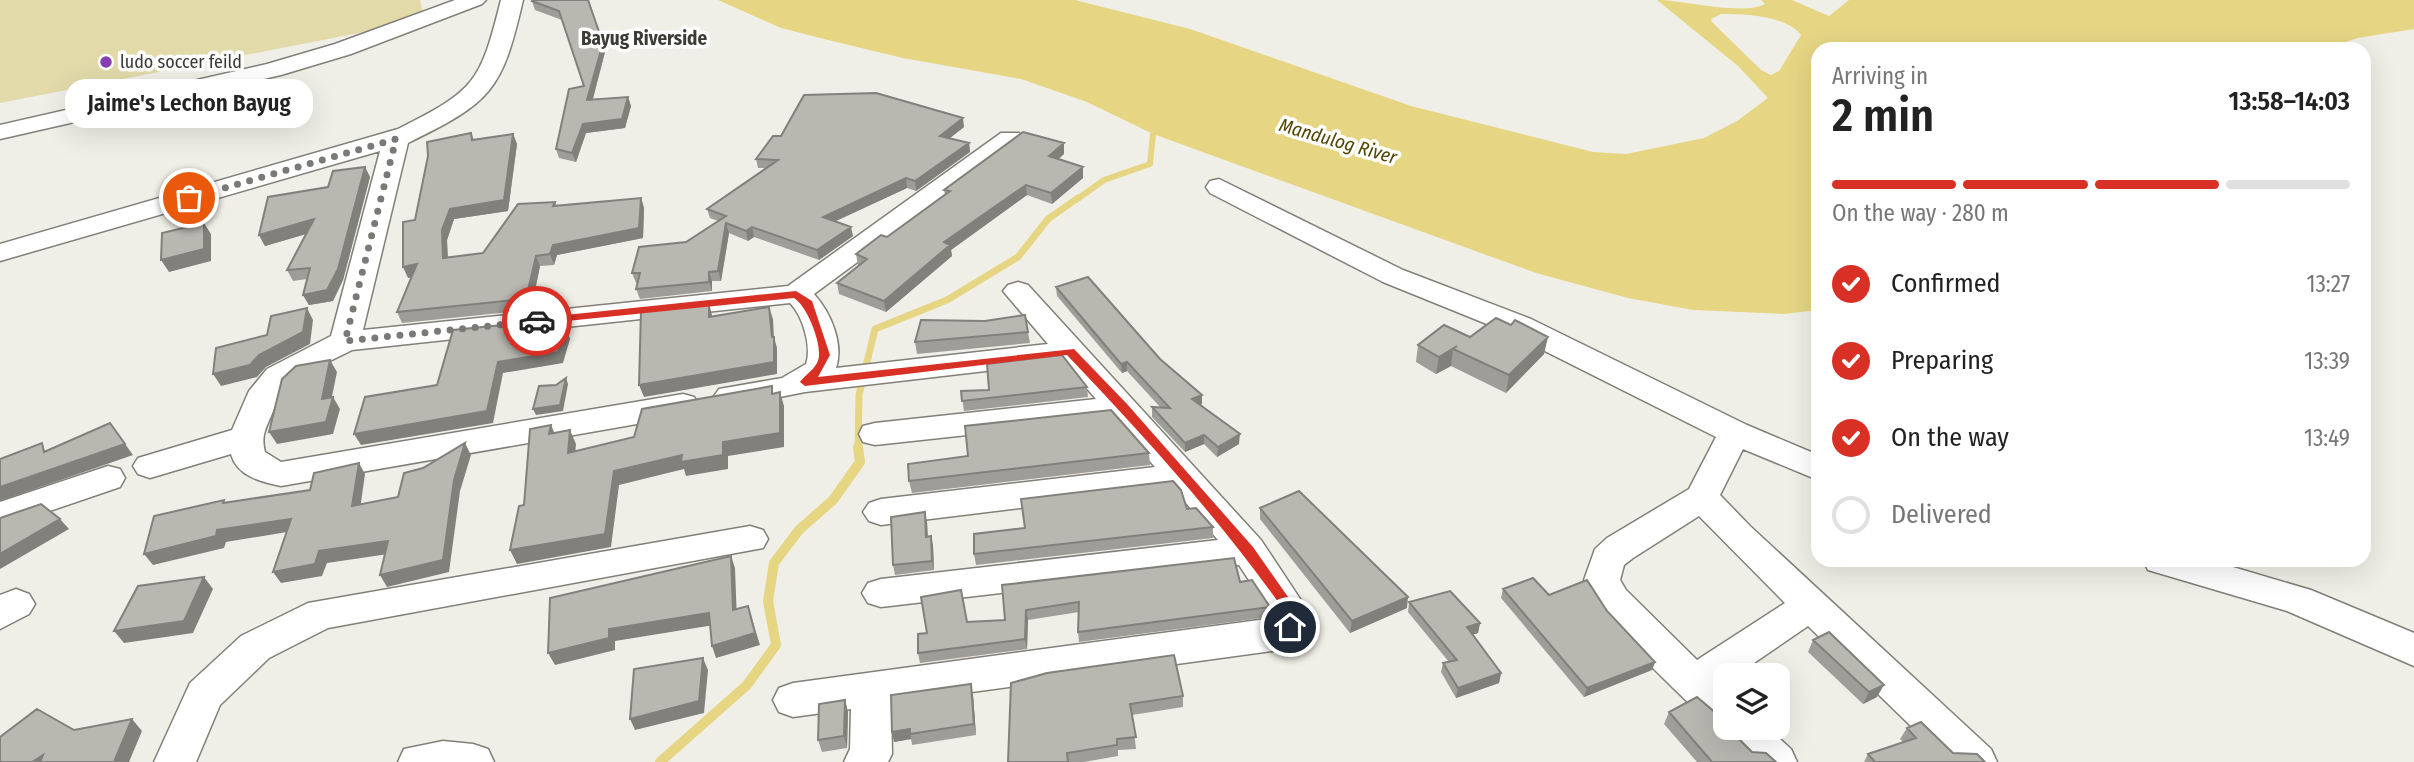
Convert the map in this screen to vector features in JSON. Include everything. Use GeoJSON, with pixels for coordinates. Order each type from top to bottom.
{"type":"FeatureCollection","features":[{"type":"Feature","properties":{"kind":"street"},"geometry":{"type":"LineString","coordinates":[[0,132],[273,70],[343,49],[475,0]]}},
{"type":"Feature","properties":{"kind":"street"},"geometry":{"type":"LineString","coordinates":[[0,253],[396,139],[429,123],[485,83],[496,62],[512,0]]}},
{"type":"Feature","properties":{"kind":"street"},"geometry":{"type":"LineString","coordinates":[[1010,138],[796,294],[345,341],[278,376],[265,391],[245,438],[248,458],[267,471],[281,474],[805,382],[1070,352]]}},
{"type":"Feature","properties":{"kind":"street"},"geometry":{"type":"LineString","coordinates":[[345,341],[396,139]]}},
{"type":"Feature","properties":{"kind":"street"},"geometry":{"type":"LineString","coordinates":[[1219,187],[1393,276],[1520,326],[1735,433],[1811,465]]}},
{"type":"Feature","properties":{"kind":"street"},"geometry":{"type":"LineString","coordinates":[[793,699],[1280,635],[1290,627],[1293,617],[1248,550],[1018,291]]}},
{"type":"Feature","properties":{"kind":"street"},"geometry":{"type":"LineString","coordinates":[[796,294],[807,301],[825,355],[819,370],[805,382]]}},
{"type":"Feature","properties":{"kind":"street"},"geometry":{"type":"LineString","coordinates":[[875,434],[1123,407]]}},
{"type":"Feature","properties":{"kind":"street"},"geometry":{"type":"LineString","coordinates":[[1713,702],[1612,600],[1602,580],[1608,559],[1620,548],[1702,497],[1735,433]]}},
{"type":"Feature","properties":{"kind":"street"},"geometry":{"type":"LineString","coordinates":[[150,466],[245,438]]}},
{"type":"Feature","properties":{"kind":"street"},"geometry":{"type":"LineString","coordinates":[[881,512],[1185,476]]}},
{"type":"Feature","properties":{"kind":"street"},"geometry":{"type":"LineString","coordinates":[[0,515],[108,478]]}},
{"type":"Feature","properties":{"kind":"street"},"geometry":{"type":"LineString","coordinates":[[1702,497],[1737,535],[1976,762]]}},
{"type":"Feature","properties":{"kind":"street"},"geometry":{"type":"LineString","coordinates":[[175,762],[204,695],[255,647],[321,614],[750,539]]}},
{"type":"Feature","properties":{"kind":"street"},"geometry":{"type":"LineString","coordinates":[[881,593],[1248,550]]}},
{"type":"Feature","properties":{"kind":"street"},"geometry":{"type":"LineString","coordinates":[[2185,567],[2298,600],[2414,650]]}},
{"type":"Feature","properties":{"kind":"street"},"geometry":{"type":"LineString","coordinates":[[1693,683],[1811,605]]}},
{"type":"Feature","properties":{"kind":"street"},"geometry":{"type":"LineString","coordinates":[[866,762],[871,754],[871,689]]}},
{"type":"Feature","properties":{"kind":"street"},"geometry":{"type":"LineString","coordinates":[[1753,740],[1776,762]]}},
{"type":"Feature","properties":{"kind":"street"},"geometry":{"type":"LineString","coordinates":[[419,762],[443,759],[473,762]]}},
{"type":"Feature","properties":{"kind":"shaded area","name":"ludo soccer feild"},"geometry":{"type":"Polygon","coordinates":[[[0,0],[420,0],[425,20],[0,103],[0,0]]]}},
{"type":"Feature","properties":{"kind":"water","name":"Mandulog River"},"geometry":{"type":"Polygon","coordinates":[[[718,0],[1075,0],[1190,29],[1411,106],[1593,152],[1626,154],[1704,138],[1737,121],[1768,98],[1738,66],[1657,0],[1742,8],[1765,4],[1761,0],[1792,0],[1829,16],[1849,0],[2414,0],[2414,29],[2346,42],[1811,42],[1811,311],[1784,314],[1693,310],[1628,298],[1536,273],[1153,134],[1087,102],[1021,79],[903,58],[781,28],[718,0]],[[1721,14],[1711,19],[1761,70],[1771,75],[1779,71],[1801,35],[1785,23],[1752,15],[1721,14]]]}},
{"type":"Feature","properties":{"kind":"building"},"geometry":{"type":"Polygon","coordinates":[[[533,0],[588,0],[603,43],[587,100],[628,97],[622,119],[583,124],[572,153],[556,149],[569,89],[584,86],[559,11],[533,0]]]}},
{"type":"Feature","properties":{"kind":"building"},"geometry":{"type":"Polygon","coordinates":[[[876,93],[963,118],[940,136],[969,143],[915,181],[906,178],[823,217],[851,227],[817,250],[752,227],[746,231],[726,223],[718,271],[709,272],[709,282],[636,289],[640,273],[632,273],[639,247],[686,242],[726,216],[707,209],[778,160],[756,159],[773,136],[781,136],[804,95],[876,93]]]}},
{"type":"Feature","properties":{"kind":"building"},"geometry":{"type":"Polygon","coordinates":[[[1023,132],[1064,143],[1049,156],[1083,167],[1051,193],[1026,185],[944,242],[950,245],[884,301],[837,283],[867,259],[856,254],[881,235],[887,237],[950,191],[944,190],[1023,132]]]}},
{"type":"Feature","properties":{"kind":"building"},"geometry":{"type":"Polygon","coordinates":[[[471,133],[472,140],[513,134],[504,200],[450,209],[442,230],[443,258],[483,253],[518,204],[555,202],[553,206],[641,198],[639,228],[553,245],[550,254],[536,256],[526,299],[397,312],[417,264],[403,267],[403,222],[415,220],[428,156],[427,142],[471,133]]]}},
{"type":"Feature","properties":{"kind":"building"},"geometry":{"type":"Polygon","coordinates":[[[365,167],[338,269],[327,290],[303,295],[310,268],[287,270],[314,219],[259,235],[268,197],[328,187],[333,171],[365,167]]]}},
{"type":"Feature","properties":{"kind":"building"},"geometry":{"type":"Polygon","coordinates":[[[204,223],[204,249],[161,260],[162,233],[204,223]]]}},
{"type":"Feature","properties":{"kind":"building"},"geometry":{"type":"Polygon","coordinates":[[[1088,277],[1160,359],[1202,395],[1192,399],[1240,434],[1218,447],[1204,435],[1185,443],[1152,407],[1170,408],[1127,362],[1121,364],[1056,287],[1088,277]]]}},
{"type":"Feature","properties":{"kind":"building"},"geometry":{"type":"Polygon","coordinates":[[[709,303],[709,317],[769,307],[774,337],[774,362],[639,385],[641,310],[709,303]]]}},
{"type":"Feature","properties":{"kind":"building"},"geometry":{"type":"Polygon","coordinates":[[[307,308],[303,332],[259,355],[250,365],[213,374],[216,348],[267,335],[271,316],[307,308]]]}},
{"type":"Feature","properties":{"kind":"building"},"geometry":{"type":"Polygon","coordinates":[[[1025,315],[1028,332],[915,342],[921,320],[985,321],[1025,315]]]}},
{"type":"Feature","properties":{"kind":"building"},"geometry":{"type":"Polygon","coordinates":[[[1496,318],[1511,325],[1515,320],[1548,337],[1509,375],[1453,349],[1457,346],[1439,357],[1418,345],[1444,325],[1470,337],[1496,318]]]}},
{"type":"Feature","properties":{"kind":"building"},"geometry":{"type":"Polygon","coordinates":[[[531,322],[529,331],[566,327],[558,352],[498,362],[487,411],[354,434],[365,397],[437,385],[453,330],[531,322]]]}},
{"type":"Feature","properties":{"kind":"building"},"geometry":{"type":"Polygon","coordinates":[[[1062,355],[1087,387],[962,401],[961,391],[989,390],[987,364],[1062,355]]]}},
{"type":"Feature","properties":{"kind":"building"},"geometry":{"type":"Polygon","coordinates":[[[330,360],[322,399],[333,397],[326,422],[269,432],[282,379],[296,366],[330,360]]]}},
{"type":"Feature","properties":{"kind":"building"},"geometry":{"type":"Polygon","coordinates":[[[566,378],[560,405],[533,409],[539,386],[556,385],[566,378]]]}},
{"type":"Feature","properties":{"kind":"building"},"geometry":{"type":"Polygon","coordinates":[[[772,386],[772,394],[780,392],[780,433],[723,442],[723,455],[681,462],[682,455],[614,471],[605,534],[510,550],[519,506],[524,505],[530,429],[551,425],[549,434],[570,430],[568,453],[634,437],[642,409],[772,386]]]}},
{"type":"Feature","properties":{"kind":"building"},"geometry":{"type":"Polygon","coordinates":[[[1111,410],[1149,453],[909,481],[908,464],[968,456],[965,426],[1111,410]]]}},
{"type":"Feature","properties":{"kind":"building"},"geometry":{"type":"Polygon","coordinates":[[[110,423],[125,444],[0,487],[0,459],[42,443],[44,452],[110,423]]]}},
{"type":"Feature","properties":{"kind":"building"},"geometry":{"type":"Polygon","coordinates":[[[465,443],[454,480],[443,560],[380,575],[388,541],[319,551],[315,564],[273,572],[291,519],[217,530],[216,536],[144,554],[154,516],[224,500],[223,503],[310,490],[314,473],[359,463],[352,506],[398,497],[404,473],[423,468],[465,443]]]}},
{"type":"Feature","properties":{"kind":"building"},"geometry":{"type":"Polygon","coordinates":[[[1173,481],[1181,490],[1187,509],[1196,508],[1213,527],[974,554],[974,534],[1025,528],[1021,499],[1173,481]]]}},
{"type":"Feature","properties":{"kind":"building"},"geometry":{"type":"Polygon","coordinates":[[[1299,491],[1408,597],[1352,621],[1260,508],[1299,491]]]}},
{"type":"Feature","properties":{"kind":"building"},"geometry":{"type":"Polygon","coordinates":[[[41,504],[60,519],[0,554],[0,518],[41,504]]]}},
{"type":"Feature","properties":{"kind":"building"},"geometry":{"type":"Polygon","coordinates":[[[925,512],[926,537],[931,536],[932,561],[893,565],[891,517],[925,512]]]}},
{"type":"Feature","properties":{"kind":"building"},"geometry":{"type":"Polygon","coordinates":[[[731,556],[733,610],[748,606],[755,633],[712,646],[709,613],[609,629],[609,638],[548,653],[550,598],[731,556]]]}},
{"type":"Feature","properties":{"kind":"building"},"geometry":{"type":"Polygon","coordinates":[[[1234,558],[1240,582],[1252,580],[1270,607],[1078,632],[1079,602],[1026,610],[1025,639],[918,653],[918,634],[927,633],[921,597],[961,590],[967,622],[1005,620],[1002,585],[1234,558]]]}},
{"type":"Feature","properties":{"kind":"building"},"geometry":{"type":"Polygon","coordinates":[[[204,577],[184,621],[114,631],[138,586],[204,577]]]}},
{"type":"Feature","properties":{"kind":"building"},"geometry":{"type":"Polygon","coordinates":[[[1533,578],[1549,595],[1587,580],[1607,611],[1655,662],[1587,688],[1503,589],[1533,578]]]}},
{"type":"Feature","properties":{"kind":"building"},"geometry":{"type":"Polygon","coordinates":[[[1450,591],[1480,623],[1467,627],[1501,673],[1458,688],[1443,663],[1457,660],[1409,602],[1450,591]]]}},
{"type":"Feature","properties":{"kind":"building"},"geometry":{"type":"Polygon","coordinates":[[[1829,632],[1884,685],[1869,692],[1813,640],[1829,632]]]}},
{"type":"Feature","properties":{"kind":"building"},"geometry":{"type":"Polygon","coordinates":[[[1174,655],[1183,696],[1130,704],[1136,737],[1117,739],[1117,745],[1067,753],[1068,762],[1008,762],[1011,683],[1047,673],[1174,655]]]}},
{"type":"Feature","properties":{"kind":"building"},"geometry":{"type":"Polygon","coordinates":[[[703,658],[699,701],[630,719],[634,669],[703,658]]]}},
{"type":"Feature","properties":{"kind":"building"},"geometry":{"type":"Polygon","coordinates":[[[971,684],[974,724],[910,734],[910,729],[892,732],[891,695],[971,684]]]}},
{"type":"Feature","properties":{"kind":"building"},"geometry":{"type":"Polygon","coordinates":[[[1697,697],[1713,711],[1713,740],[1740,740],[1752,752],[1766,753],[1776,762],[1712,762],[1669,712],[1697,697]]]}},
{"type":"Feature","properties":{"kind":"building"},"geometry":{"type":"Polygon","coordinates":[[[845,700],[844,736],[818,740],[819,704],[845,700]]]}},
{"type":"Feature","properties":{"kind":"building"},"geometry":{"type":"Polygon","coordinates":[[[37,709],[74,730],[132,719],[114,762],[40,762],[43,755],[32,762],[0,762],[0,737],[37,709]]]}},
{"type":"Feature","properties":{"kind":"building"},"geometry":{"type":"Polygon","coordinates":[[[1921,722],[1953,753],[1977,754],[1985,762],[1875,762],[1868,754],[1916,738],[1907,728],[1921,722]]]}},
{"type":"Feature","properties":{"kind":"waterway"},"geometry":{"type":"LineString","coordinates":[[1076,200],[1104,180],[1150,164],[1153,134],[1162,127]]}},
{"type":"Feature","properties":{"kind":"waterway"},"geometry":{"type":"LineString","coordinates":[[858,447],[859,395],[875,329],[947,300],[1018,257],[1048,219],[1078,198]]}},
{"type":"Feature","properties":{"kind":"waterway"},"geometry":{"type":"LineString","coordinates":[[660,762],[747,685],[776,645],[768,601],[774,563],[799,530],[833,500],[860,462],[858,447]]}},
{"type":"Feature","properties":{"kind":"way so far"},"geometry":{"type":"LineString","coordinates":[[189,198],[396,139],[345,341],[537,321]]}},
{"type":"Feature","properties":{"kind":"place","name":"ludo soccer feild"},"geometry":{"type":"Point","coordinates":[106,62]}},
{"type":"Feature","properties":{"kind":"place","name":"Jaime's Lechon Bayug"},"geometry":{"type":"Point","coordinates":[189,198]}},
{"type":"Feature","properties":{"kind":"district","name":"Bayug Riverside"},"geometry":{"type":"Point","coordinates":[644,38]}},
{"type":"Feature","properties":{"kind":"route"},"geometry":{"type":"LineString","coordinates":[[537,321],[796,294],[807,301],[825,355],[819,370],[805,382],[1070,352],[1123,407],[1248,550],[1288,607],[1293,617],[1290,627]]}}]}
